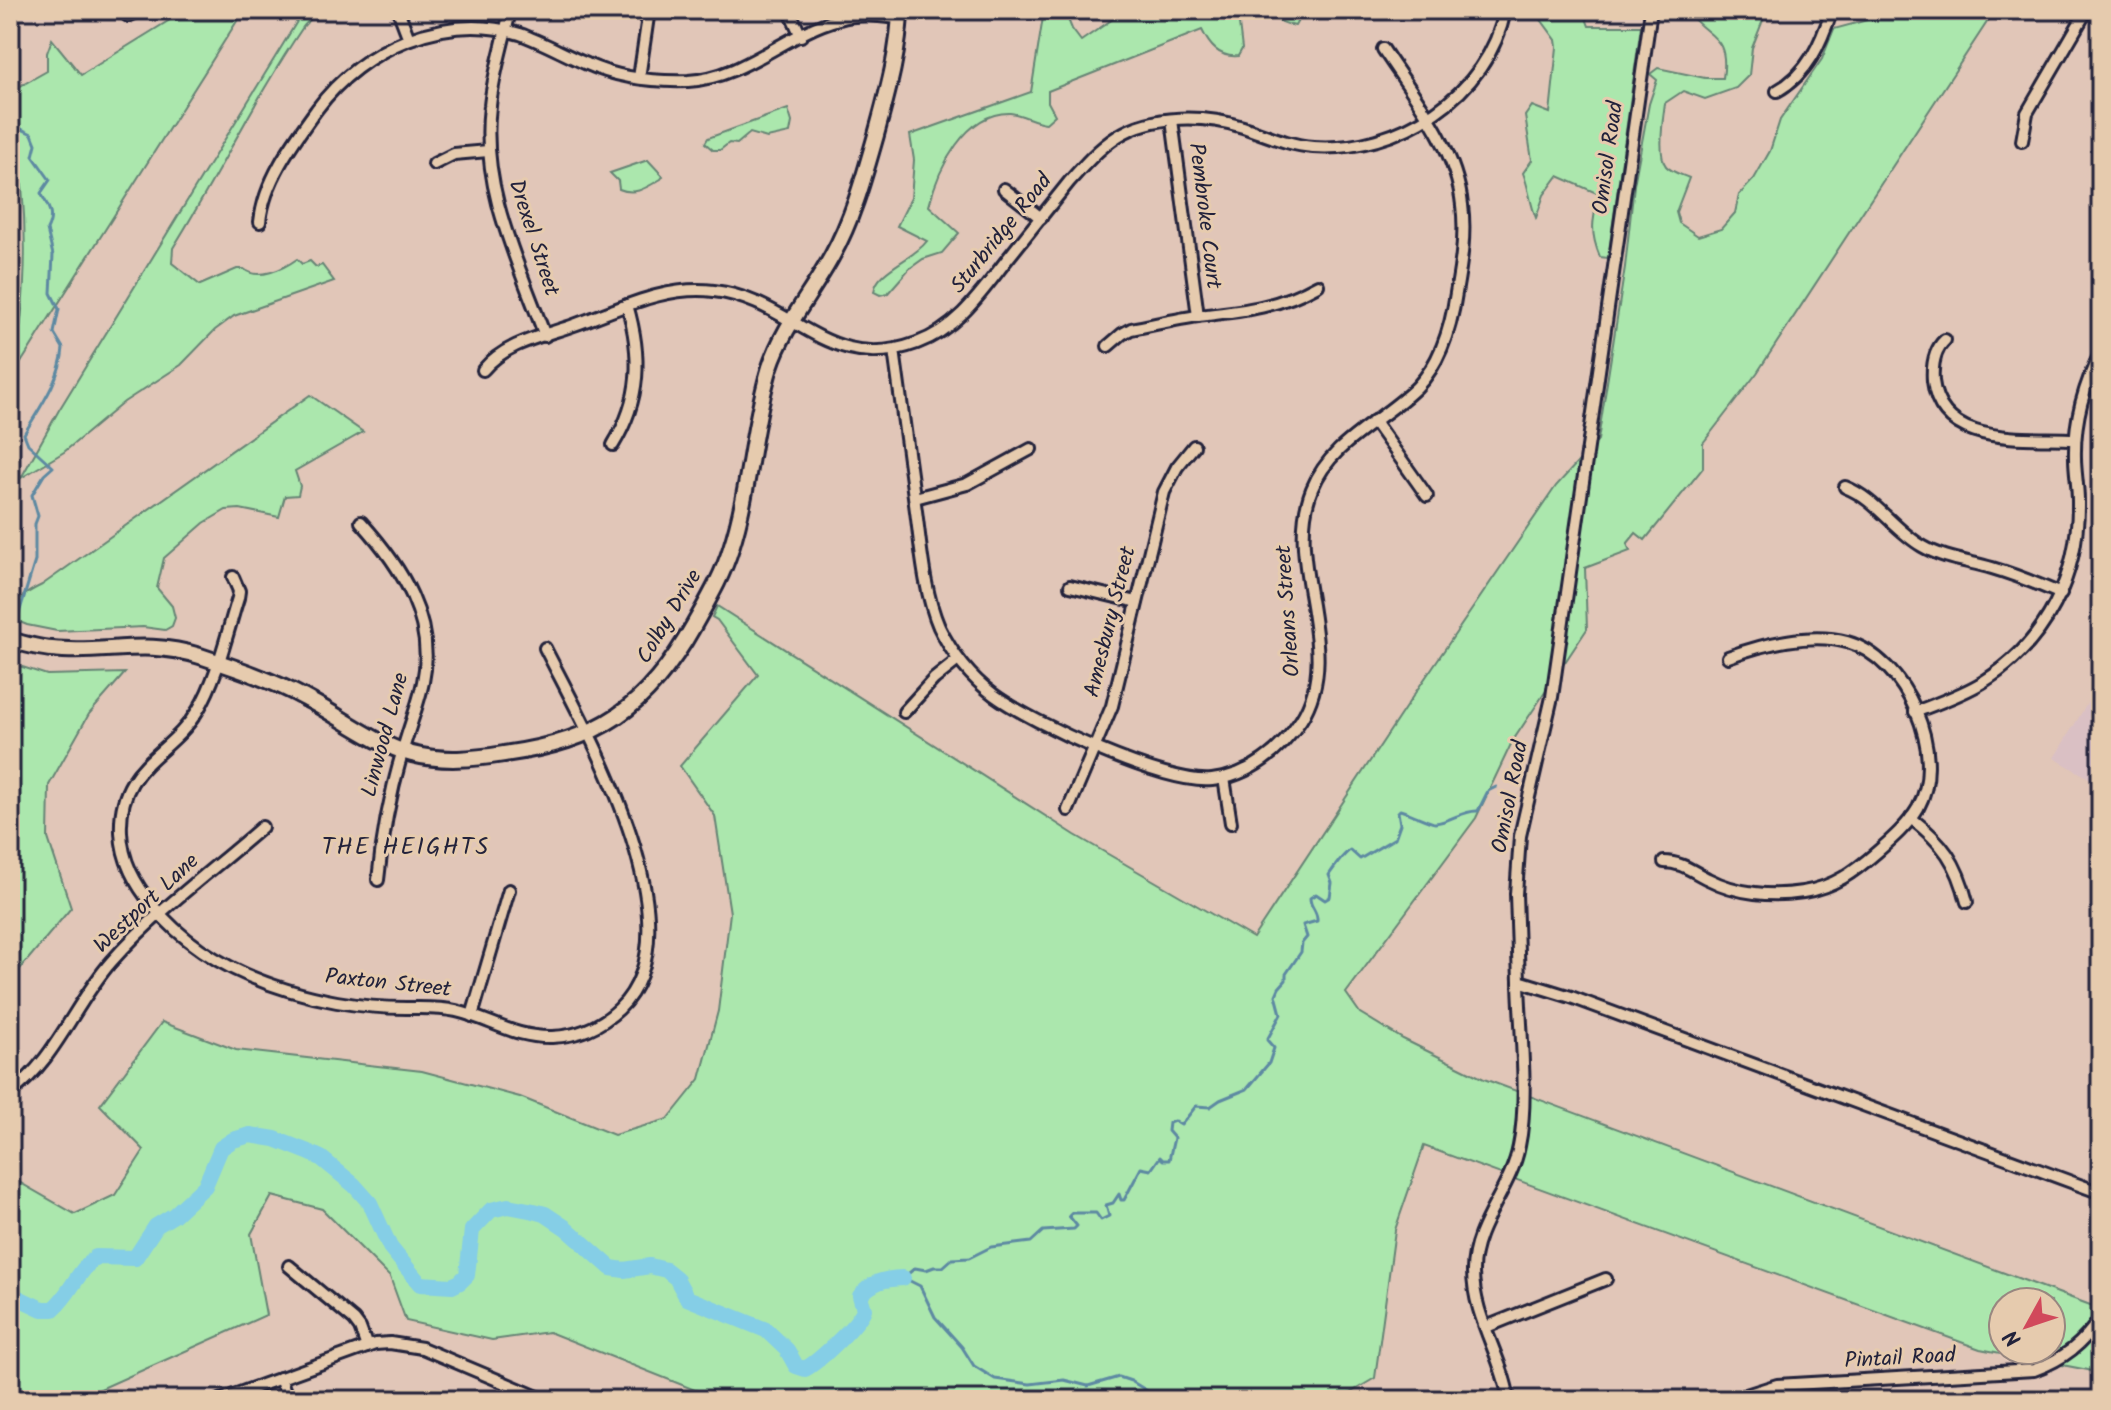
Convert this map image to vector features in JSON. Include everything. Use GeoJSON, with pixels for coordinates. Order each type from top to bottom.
{"type":"FeatureCollection","features":[{"type":"Feature","properties":{"kind":"street"},"geometry":{"type":"LineString","coordinates":[[121,10],[133,16],[141,10]]}},
{"type":"Feature","properties":{"kind":"street"},"geometry":{"type":"LineString","coordinates":[[398,10],[409,39]]}},
{"type":"Feature","properties":{"kind":"street","name":"Drexel Street"},"geometry":{"type":"LineString","coordinates":[[510,10],[490,106],[488,151],[498,208],[545,336]]}},
{"type":"Feature","properties":{"kind":"street"},"geometry":{"type":"LineString","coordinates":[[639,78],[649,10]]}},
{"type":"Feature","properties":{"kind":"street"},"geometry":{"type":"LineString","coordinates":[[789,10],[801,36]]}},
{"type":"Feature","properties":{"kind":"street","name":"Sturbridge Road"},"geometry":{"type":"LineString","coordinates":[[483,370],[507,349],[663,293],[692,290],[746,298],[821,339],[844,348],[874,352],[894,350],[932,337],[957,319],[1069,182],[1102,149],[1127,132],[1172,120],[1205,119],[1280,141],[1329,147],[1366,142],[1396,133],[1428,117],[1452,100],[1480,71],[1495,46],[1505,10]]}},
{"type":"Feature","properties":{"kind":"street","name":"Omisol Road"},"geometry":{"type":"LineString","coordinates":[[1509,1400],[1502,1369],[1475,1296],[1473,1267],[1480,1237],[1510,1175],[1519,1147],[1523,1107],[1516,894],[1520,836],[1552,697],[1651,10]]}},
{"type":"Feature","properties":{"kind":"street"},"geometry":{"type":"LineString","coordinates":[[1777,91],[1793,83],[1802,73],[1815,52],[1832,10]]}},
{"type":"Feature","properties":{"kind":"street"},"geometry":{"type":"LineString","coordinates":[[2022,141],[2027,113],[2087,10]]}},
{"type":"Feature","properties":{"kind":"street"},"geometry":{"type":"LineString","coordinates":[[260,222],[269,187],[321,103],[364,63],[409,39],[459,27],[506,31],[531,38],[593,67],[639,78],[687,81],[716,76],[760,59],[801,36],[846,17],[900,14]]}},
{"type":"Feature","properties":{"kind":"street","name":"Colby Drive"},"geometry":{"type":"LineString","coordinates":[[10,640],[53,650],[152,646],[187,652],[287,688],[375,739],[402,751],[442,759],[480,758],[541,749],[588,732],[630,708],[662,676],[682,646],[728,557],[740,516],[771,365],[792,322],[834,252],[853,211],[887,95],[900,14]]}},
{"type":"Feature","properties":{"kind":"street","name":"Orleans Street"},"geometry":{"type":"LineString","coordinates":[[894,350],[933,609],[958,660],[975,679],[1009,706],[1131,762],[1180,778],[1209,780],[1224,778],[1252,767],[1281,745],[1295,729],[1310,701],[1317,671],[1313,613],[1303,554],[1304,521],[1309,499],[1330,458],[1413,390],[1434,365],[1443,348],[1455,302],[1462,245],[1462,205],[1454,168],[1428,117],[1383,49]]}},
{"type":"Feature","properties":{"kind":"street","name":"Pembroke Court"},"geometry":{"type":"LineString","coordinates":[[1172,120],[1198,316]]}},
{"type":"Feature","properties":{"kind":"street"},"geometry":{"type":"LineString","coordinates":[[434,164],[454,154],[488,151]]}},
{"type":"Feature","properties":{"kind":"street"},"geometry":{"type":"LineString","coordinates":[[1004,189],[1041,218]]}},
{"type":"Feature","properties":{"kind":"street","name":"Pembroke Court"},"geometry":{"type":"LineString","coordinates":[[1108,346],[1131,329],[1267,307],[1318,285]]}},
{"type":"Feature","properties":{"kind":"street"},"geometry":{"type":"LineString","coordinates":[[613,445],[628,417],[637,386],[637,347],[627,305]]}},
{"type":"Feature","properties":{"kind":"street"},"geometry":{"type":"LineString","coordinates":[[1945,340],[1935,355],[1933,381],[1939,401],[1953,421],[1980,434],[2075,439]]}},
{"type":"Feature","properties":{"kind":"street"},"geometry":{"type":"LineString","coordinates":[[1915,712],[1958,695],[1997,673],[2036,634],[2061,594],[2073,561],[2077,537],[2075,439],[2084,391],[2101,352]]}},
{"type":"Feature","properties":{"kind":"street"},"geometry":{"type":"LineString","coordinates":[[1374,421],[1427,496]]}},
{"type":"Feature","properties":{"kind":"street","name":"Amesbury Street"},"geometry":{"type":"LineString","coordinates":[[1068,810],[1112,706],[1164,492],[1177,467],[1194,446]]}},
{"type":"Feature","properties":{"kind":"street"},"geometry":{"type":"LineString","coordinates":[[915,498],[967,484],[1031,449]]}},
{"type":"Feature","properties":{"kind":"street"},"geometry":{"type":"LineString","coordinates":[[1845,487],[1864,496],[1907,536],[1930,550],[2013,574],[2061,594]]}},
{"type":"Feature","properties":{"kind":"street","name":"Linwood Lane"},"geometry":{"type":"LineString","coordinates":[[361,522],[404,576],[414,597],[423,633],[423,682],[385,818],[378,880]]}},
{"type":"Feature","properties":{"kind":"street","name":"Paxton Street"},"geometry":{"type":"LineString","coordinates":[[233,577],[239,591],[238,598],[204,700],[175,738],[136,776],[123,806],[121,833],[126,863],[139,888],[161,915],[205,954],[240,973],[339,1002],[375,1007],[437,1008],[535,1037],[572,1035],[589,1030],[611,1017],[624,1004],[640,979],[648,943],[641,866],[625,818],[588,732],[545,648]]}},
{"type":"Feature","properties":{"kind":"street"},"geometry":{"type":"LineString","coordinates":[[1070,586],[1137,602]]}},
{"type":"Feature","properties":{"kind":"street"},"geometry":{"type":"LineString","coordinates":[[1664,862],[1684,865],[1707,879],[1740,891],[1777,894],[1818,889],[1857,870],[1911,818],[1919,807],[1924,791],[1928,757],[1915,712],[1903,686],[1870,652],[1846,642],[1814,639],[1761,647],[1728,657]]}},
{"type":"Feature","properties":{"kind":"street"},"geometry":{"type":"LineString","coordinates":[[904,712],[934,679],[958,660]]}},
{"type":"Feature","properties":{"kind":"street"},"geometry":{"type":"LineString","coordinates":[[1224,778],[1231,823]]}},
{"type":"Feature","properties":{"kind":"street"},"geometry":{"type":"LineString","coordinates":[[1911,818],[1941,843],[1949,855],[1967,902]]}},
{"type":"Feature","properties":{"kind":"street","name":"Westport Lane"},"geometry":{"type":"LineString","coordinates":[[10,1093],[39,1067],[81,1000],[112,960],[262,827]]}},
{"type":"Feature","properties":{"kind":"street"},"geometry":{"type":"LineString","coordinates":[[472,1016],[509,890]]}},
{"type":"Feature","properties":{"kind":"street"},"geometry":{"type":"LineString","coordinates":[[1519,981],[1571,997],[2101,1193]]}},
{"type":"Feature","properties":{"kind":"street"},"geometry":{"type":"LineString","coordinates":[[289,1266],[354,1320],[365,1337],[367,1347]]}},
{"type":"Feature","properties":{"kind":"street"},"geometry":{"type":"LineString","coordinates":[[1486,1327],[1606,1279]]}},
{"type":"Feature","properties":{"kind":"street","name":"Pintail Road"},"geometry":{"type":"LineString","coordinates":[[1730,1400],[1758,1389],[1786,1384],[2034,1370],[2065,1356],[2079,1345],[2101,1317]]}},
{"type":"Feature","properties":{"kind":"street"},"geometry":{"type":"LineString","coordinates":[[220,1400],[367,1347],[390,1343],[422,1348],[545,1400]]}},
{"type":"Feature","properties":{"kind":"street"},"geometry":{"type":"LineString","coordinates":[[280,1378],[288,1400]]}},
{"type":"Feature","properties":{"kind":"shaded area"},"geometry":{"type":"Polygon","coordinates":[[[2101,681],[2101,785],[2054,758],[2101,681]]]}},
{"type":"Feature","properties":{"kind":"green space"},"geometry":{"type":"Polygon","coordinates":[[[186,10],[244,10],[10,380],[21,321],[25,253],[22,185],[18,179],[10,179],[10,89],[47,71],[47,53],[52,39],[81,75],[186,10]]]}},
{"type":"Feature","properties":{"kind":"green space"},"geometry":{"type":"Polygon","coordinates":[[[304,10],[320,10],[303,27],[269,81],[173,248],[172,263],[200,285],[237,269],[263,274],[297,259],[302,264],[310,261],[316,267],[322,265],[334,281],[234,316],[215,330],[181,365],[124,402],[64,452],[21,478],[59,410],[304,10]]]}},
{"type":"Feature","properties":{"kind":"green space"},"geometry":{"type":"Polygon","coordinates":[[[1053,10],[1304,10],[1295,26],[1260,15],[1247,18],[1239,24],[1242,49],[1238,56],[1225,55],[1216,49],[1202,30],[1048,91],[1048,102],[1055,115],[1046,123],[1010,113],[994,115],[980,122],[956,145],[939,176],[929,206],[959,233],[942,253],[923,259],[909,269],[888,293],[880,295],[874,292],[881,277],[927,241],[897,226],[911,198],[914,160],[910,135],[1031,92],[1044,11],[1065,12],[1081,41],[1120,14],[1053,10]]]}},
{"type":"Feature","properties":{"kind":"green space"},"geometry":{"type":"Polygon","coordinates":[[[1534,10],[1583,10],[1589,26],[1641,26],[1608,258],[1600,257],[1593,232],[1599,194],[1558,176],[1544,195],[1536,218],[1532,207],[1523,173],[1532,160],[1525,116],[1532,106],[1550,113],[1557,47],[1556,40],[1534,10]]]}},
{"type":"Feature","properties":{"kind":"green space"},"geometry":{"type":"Polygon","coordinates":[[[1686,10],[1767,10],[1752,48],[1749,75],[1736,88],[1705,99],[1683,91],[1665,103],[1661,136],[1663,161],[1671,170],[1689,178],[1676,212],[1679,223],[1698,236],[1721,229],[1735,213],[1739,195],[1754,179],[1770,151],[1780,120],[1822,59],[1834,29],[1875,18],[1880,10],[1995,10],[1757,373],[1703,443],[1703,468],[1645,540],[1636,533],[1627,544],[1630,551],[1585,568],[1587,629],[1512,742],[1476,818],[1346,993],[1360,1013],[1403,1039],[1484,1079],[2039,1286],[1987,1286],[1987,1350],[1424,1146],[1395,1230],[1375,1378],[1338,1400],[720,1400],[549,1332],[492,1340],[406,1321],[390,1277],[322,1209],[272,1196],[251,1234],[266,1315],[76,1400],[10,1400],[10,1181],[17,1181],[75,1214],[115,1195],[144,1150],[100,1105],[162,1022],[236,1050],[422,1071],[520,1097],[614,1135],[668,1119],[700,1079],[718,1011],[730,913],[715,816],[680,766],[758,675],[712,617],[717,606],[1075,835],[1253,938],[1556,486],[1598,440],[1625,267],[1634,185],[1649,104],[1657,80],[1650,74],[1658,68],[1705,78],[1723,78],[1723,52],[1715,38],[1686,10]]]}},
{"type":"Feature","properties":{"kind":"green space"},"geometry":{"type":"Polygon","coordinates":[[[788,109],[792,122],[790,133],[767,138],[750,133],[737,144],[729,143],[720,150],[713,150],[705,143],[708,138],[788,109]]]}},
{"type":"Feature","properties":{"kind":"green space"},"geometry":{"type":"Polygon","coordinates":[[[648,160],[663,176],[661,179],[636,191],[619,189],[618,181],[610,173],[648,160]]]}},
{"type":"Feature","properties":{"kind":"green space"},"geometry":{"type":"Polygon","coordinates":[[[310,395],[363,432],[295,471],[300,486],[298,495],[285,496],[279,517],[240,509],[226,510],[204,523],[164,558],[157,588],[172,606],[175,618],[172,626],[165,630],[143,627],[57,631],[10,618],[17,602],[26,594],[310,395]]]}},
{"type":"Feature","properties":{"kind":"green space"},"geometry":{"type":"Polygon","coordinates":[[[10,663],[47,675],[125,673],[89,714],[49,785],[48,838],[71,908],[10,981],[10,663]]]}},
{"type":"Feature","properties":{"kind":"green space"},"geometry":{"type":"Polygon","coordinates":[[[2067,1296],[2101,1309],[2101,1375],[2067,1366],[2067,1296]]]}},
{"type":"Feature","properties":{"kind":"waterway"},"geometry":{"type":"LineString","coordinates":[[12,106],[15,126],[32,134],[36,144],[33,156],[50,180],[41,193],[50,215],[47,230],[53,255],[51,293],[59,309],[54,333],[63,348],[54,382],[24,434],[28,444],[53,467],[32,495],[38,516],[35,524],[35,561],[16,623]]}},
{"type":"Feature","properties":{"kind":"waterway"},"geometry":{"type":"LineString","coordinates":[[903,1278],[915,1268],[943,1267],[952,1259],[969,1258],[991,1247],[1031,1242],[1043,1231],[1074,1229],[1077,1226],[1069,1216],[1072,1213],[1096,1213],[1101,1220],[1109,1216],[1106,1205],[1113,1203],[1119,1194],[1124,1200],[1141,1168],[1151,1170],[1160,1157],[1169,1160],[1174,1138],[1168,1131],[1169,1123],[1174,1121],[1181,1125],[1196,1106],[1210,1107],[1247,1089],[1269,1063],[1274,1048],[1267,1040],[1281,1014],[1276,995],[1307,937],[1303,925],[1317,921],[1310,898],[1316,894],[1325,900],[1330,897],[1332,883],[1329,875],[1345,855],[1350,850],[1360,859],[1395,838],[1400,824],[1400,810],[1433,823],[1441,822],[1478,811],[1488,791],[1496,787]]}},
{"type":"Feature","properties":{"kind":"waterway"},"geometry":{"type":"LineString","coordinates":[[10,1294],[42,1309],[53,1309],[96,1257],[135,1258],[156,1226],[174,1215],[205,1186],[221,1148],[250,1135],[275,1139],[321,1158],[354,1185],[370,1203],[390,1247],[420,1284],[452,1286],[467,1275],[472,1230],[491,1210],[508,1206],[534,1211],[545,1214],[566,1228],[611,1268],[624,1270],[650,1266],[666,1270],[676,1278],[687,1298],[766,1330],[787,1350],[796,1366],[805,1369],[828,1351],[861,1316],[864,1309],[860,1296],[865,1291],[879,1282],[903,1278]]}},
{"type":"Feature","properties":{"kind":"waterway"},"geometry":{"type":"LineString","coordinates":[[904,1278],[920,1286],[935,1317],[962,1347],[974,1366],[995,1379],[1030,1384],[1064,1380],[1088,1386],[1119,1377],[1157,1397],[1187,1394],[1202,1396],[1206,1400]]}},
{"type":"Feature","properties":{"kind":"waterway"},"geometry":{"type":"LineString","coordinates":[[1236,1400],[1244,1400]]}},
{"type":"Feature","properties":{"kind":"district","name":"THE HEIGHTS"},"geometry":{"type":"Point","coordinates":[406,847]}}]}
